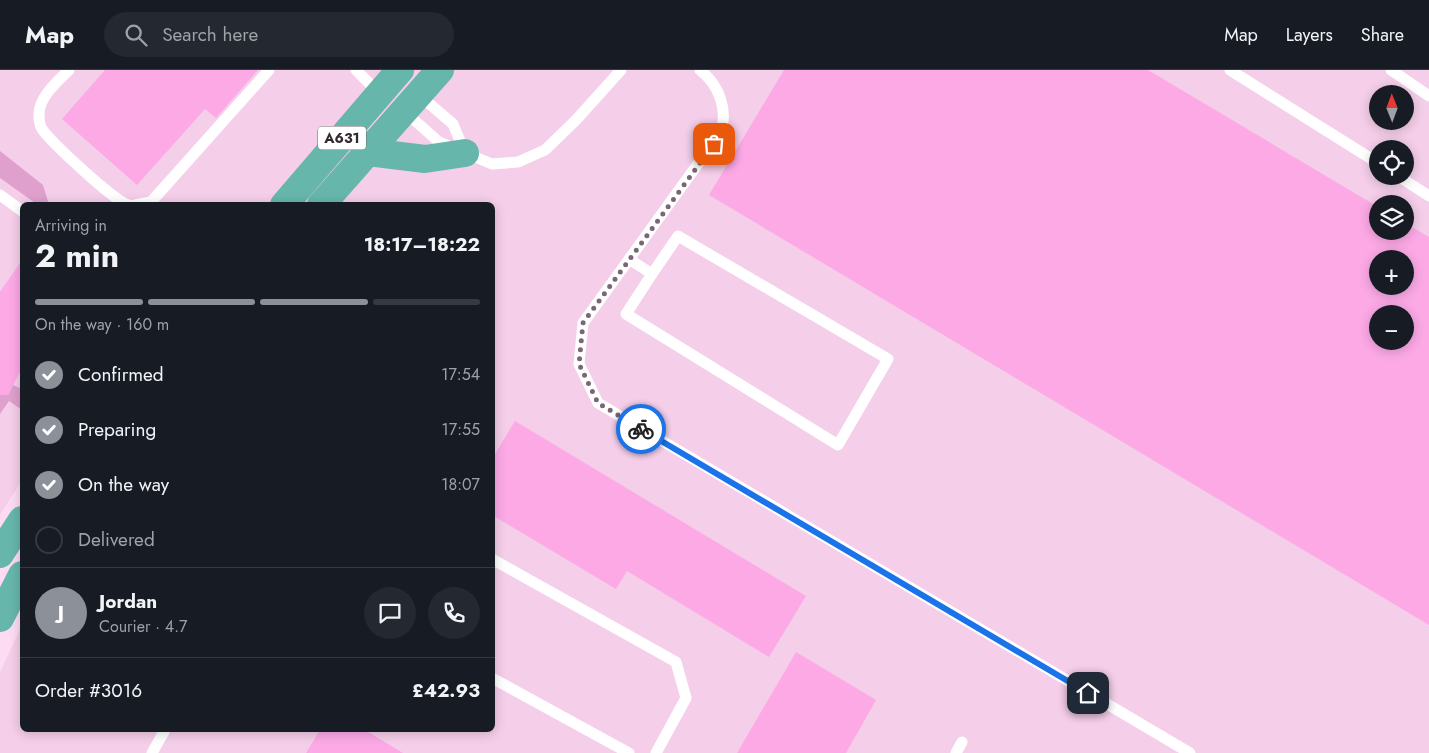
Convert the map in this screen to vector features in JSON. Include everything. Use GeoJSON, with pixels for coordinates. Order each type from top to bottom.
{"type":"FeatureCollection","features":[{"type":"Feature","properties":{"kind":"highway","name":"A631"},"geometry":{"type":"LineString","coordinates":[[324,202],[440,70]]}},
{"type":"Feature","properties":{"kind":"highway"},"geometry":{"type":"LineString","coordinates":[[391,80],[411,103]]}},
{"type":"Feature","properties":{"kind":"highway","name":"A631"},"geometry":{"type":"LineString","coordinates":[[287,202],[391,80]]}},
{"type":"Feature","properties":{"kind":"highway"},"geometry":{"type":"LineString","coordinates":[[368,152],[425,159],[465,153]]}},
{"type":"Feature","properties":{"kind":"highway"},"geometry":{"type":"LineString","coordinates":[[0,554],[20,523]]}},
{"type":"Feature","properties":{"kind":"highway"},"geometry":{"type":"LineString","coordinates":[[0,618],[20,579]]}},
{"type":"Feature","properties":{"kind":"lane"},"geometry":{"type":"LineString","coordinates":[[69,70],[47,93],[39,112],[42,128],[103,189],[120,202]]}},
{"type":"Feature","properties":{"kind":"lane"},"geometry":{"type":"LineString","coordinates":[[151,202],[269,70]]}},
{"type":"Feature","properties":{"kind":"lane"},"geometry":{"type":"LineString","coordinates":[[356,70],[391,80]]}},
{"type":"Feature","properties":{"kind":"lane"},"geometry":{"type":"LineString","coordinates":[[411,103],[439,142],[492,164],[518,162],[545,150],[576,120],[621,70]]}},
{"type":"Feature","properties":{"kind":"lane"},"geometry":{"type":"LineString","coordinates":[[700,70],[716,88],[723,102],[724,114],[721,132],[583,323],[579,364],[598,403],[1190,753]]}},
{"type":"Feature","properties":{"kind":"lane"},"geometry":{"type":"LineString","coordinates":[[1230,70],[1369,157]]}},
{"type":"Feature","properties":{"kind":"lane"},"geometry":{"type":"LineString","coordinates":[[1391,70],[1429,96]]}},
{"type":"Feature","properties":{"kind":"lane"},"geometry":{"type":"LineString","coordinates":[[411,103],[453,124],[465,153]]}},
{"type":"Feature","properties":{"kind":"lane"},"geometry":{"type":"LineString","coordinates":[[1412,185],[1429,196]]}},
{"type":"Feature","properties":{"kind":"lane"},"geometry":{"type":"LineString","coordinates":[[0,195],[20,210]]}},
{"type":"Feature","properties":{"kind":"lane"},"geometry":{"type":"LineString","coordinates":[[678,236],[888,359],[838,445],[626,314],[652,274],[678,236]]}},
{"type":"Feature","properties":{"kind":"lane"},"geometry":{"type":"LineString","coordinates":[[630,259],[652,274]]}},
{"type":"Feature","properties":{"kind":"lane"},"geometry":{"type":"LineString","coordinates":[[495,561],[676,662],[686,698],[656,753]]}},
{"type":"Feature","properties":{"kind":"lane"},"geometry":{"type":"LineString","coordinates":[[495,680],[629,753]]}},
{"type":"Feature","properties":{"kind":"lane"},"geometry":{"type":"LineString","coordinates":[[152,753],[164,732]]}},
{"type":"Feature","properties":{"kind":"lane"},"geometry":{"type":"LineString","coordinates":[[956,753],[962,742]]}},
{"type":"Feature","properties":{"kind":"shaded area"},"geometry":{"type":"Polygon","coordinates":[[[0,70],[1429,70],[1429,753],[0,753],[0,672],[20,629],[20,732],[495,732],[495,202],[20,202],[20,483],[0,515],[0,70]]]}},
{"type":"Feature","properties":{"kind":"shaded area"},"geometry":{"type":"Polygon","coordinates":[[[0,151],[43,185],[48,202],[34,202],[0,178],[0,151]]]}},
{"type":"Feature","properties":{"kind":"shaded area"},"geometry":{"type":"Polygon","coordinates":[[[13,385],[20,388],[20,409],[9,401],[0,414],[0,395],[8,395],[13,385]]]}},
{"type":"Feature","properties":{"kind":"building"},"geometry":{"type":"Polygon","coordinates":[[[105,70],[258,70],[216,118],[205,109],[137,185],[62,119],[105,70]]]}},
{"type":"Feature","properties":{"kind":"building"},"geometry":{"type":"Polygon","coordinates":[[[784,70],[1148,70],[1369,202],[1369,240],[1414,240],[1414,228],[1429,237],[1429,625],[709,195],[784,70]]]}},
{"type":"Feature","properties":{"kind":"building"},"geometry":{"type":"Polygon","coordinates":[[[20,263],[20,372],[8,395],[0,395],[0,292],[20,263]]]}},
{"type":"Feature","properties":{"kind":"building"},"geometry":{"type":"Polygon","coordinates":[[[515,421],[806,596],[769,657],[627,571],[616,589],[495,517],[495,454],[515,421]]]}},
{"type":"Feature","properties":{"kind":"building"},"geometry":{"type":"Polygon","coordinates":[[[796,652],[876,700],[846,753],[737,753],[796,652]]]}},
{"type":"Feature","properties":{"kind":"building"},"geometry":{"type":"Polygon","coordinates":[[[319,732],[368,732],[403,753],[306,753],[319,732]]]}},
{"type":"Feature","properties":{"kind":"way so far"},"geometry":{"type":"LineString","coordinates":[[641,429],[598,403],[579,364],[583,323],[714,144]]}},
{"type":"Feature","properties":{"kind":"route"},"geometry":{"type":"LineString","coordinates":[[641,429],[1088,693]]}}]}
